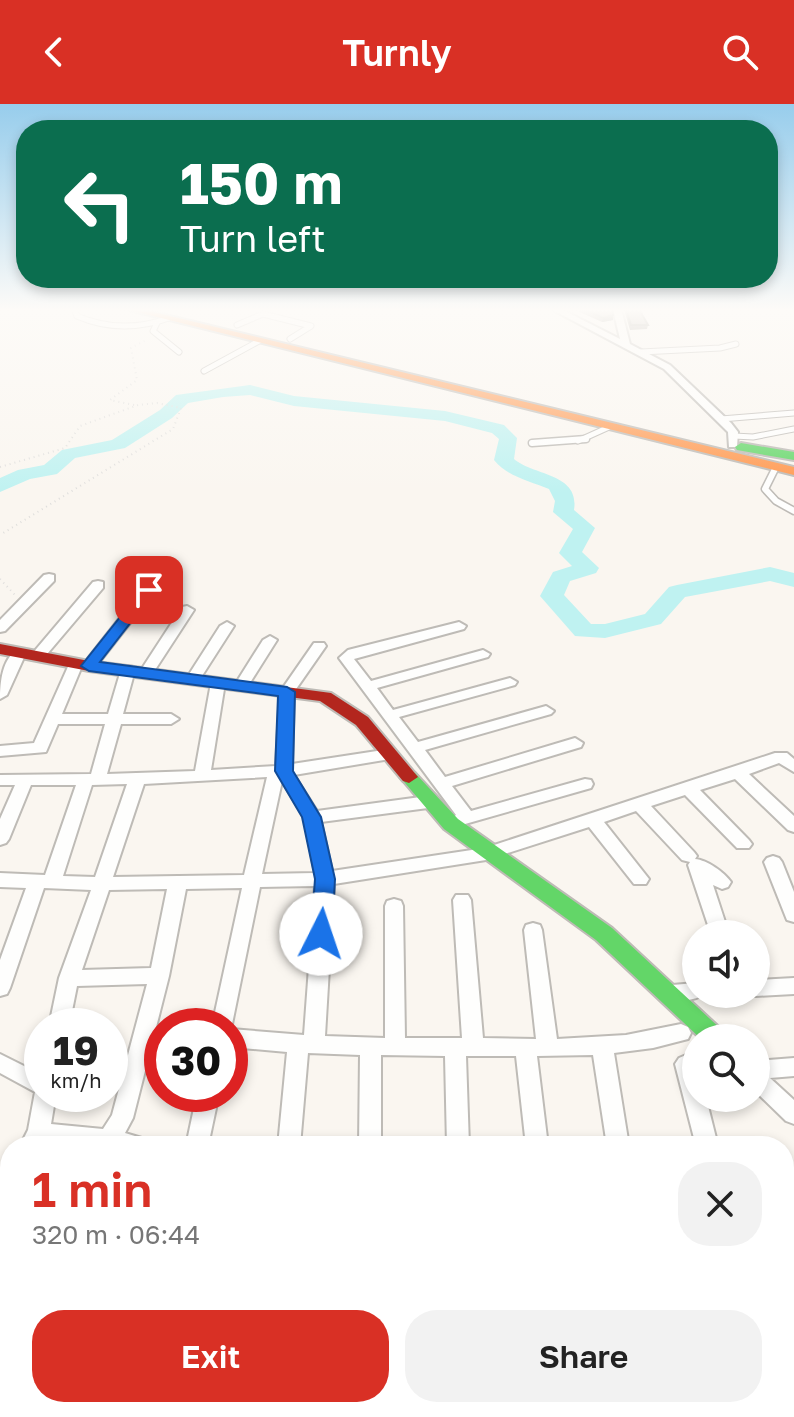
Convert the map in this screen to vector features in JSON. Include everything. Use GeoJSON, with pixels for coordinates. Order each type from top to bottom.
{"type":"FeatureCollection","features":[{"type":"Feature","properties":{"kind":"main road"},"geometry":{"type":"LineString","coordinates":[[378,370],[609,427],[790,466]]}},
{"type":"Feature","properties":{"kind":"main road"},"geometry":{"type":"LineString","coordinates":[[425,370],[736,442],[790,466]]}},
{"type":"Feature","properties":{"kind":"main road"},"geometry":{"type":"LineString","coordinates":[[0,649],[82,664],[325,697],[346,706],[362,718],[428,802],[458,820],[486,854],[548,893],[604,935],[700,1024]]}},
{"type":"Feature","properties":{"kind":"street"},"geometry":{"type":"LineString","coordinates":[[671,370],[721,419],[736,442]]}},
{"type":"Feature","properties":{"kind":"street"},"geometry":{"type":"LineString","coordinates":[[1,626],[49,578]]}},
{"type":"Feature","properties":{"kind":"street"},"geometry":{"type":"LineString","coordinates":[[0,695],[28,655],[98,585]]}},
{"type":"Feature","properties":{"kind":"street"},"geometry":{"type":"LineString","coordinates":[[0,751],[38,750],[82,664],[149,590]]}},
{"type":"Feature","properties":{"kind":"street"},"geometry":{"type":"LineString","coordinates":[[0,988],[92,778],[113,719],[137,672],[187,610]]}},
{"type":"Feature","properties":{"kind":"street"},"geometry":{"type":"LineString","coordinates":[[193,679],[227,626]]}},
{"type":"Feature","properties":{"kind":"street"},"geometry":{"type":"LineString","coordinates":[[459,626],[347,655],[442,783],[458,820],[585,784]]}},
{"type":"Feature","properties":{"kind":"street"},"geometry":{"type":"LineString","coordinates":[[241,686],[270,640]]}},
{"type":"Feature","properties":{"kind":"street"},"geometry":{"type":"LineString","coordinates":[[226,1008],[252,881],[280,771],[287,692],[319,646]]}},
{"type":"Feature","properties":{"kind":"street"},"geometry":{"type":"LineString","coordinates":[[368,686],[483,654]]}},
{"type":"Feature","properties":{"kind":"street"},"geometry":{"type":"LineString","coordinates":[[391,715],[510,682]]}},
{"type":"Feature","properties":{"kind":"street"},"geometry":{"type":"LineString","coordinates":[[202,774],[218,683]]}},
{"type":"Feature","properties":{"kind":"street"},"geometry":{"type":"LineString","coordinates":[[415,748],[546,711]]}},
{"type":"Feature","properties":{"kind":"street"},"geometry":{"type":"LineString","coordinates":[[52,719],[171,719]]}},
{"type":"Feature","properties":{"kind":"street"},"geometry":{"type":"LineString","coordinates":[[442,783],[575,743]]}},
{"type":"Feature","properties":{"kind":"street"},"geometry":{"type":"LineString","coordinates":[[0,780],[137,779],[280,771],[390,754]]}},
{"type":"Feature","properties":{"kind":"street"},"geometry":{"type":"LineString","coordinates":[[0,880],[102,884],[325,879],[486,854],[781,757],[794,767]]}},
{"type":"Feature","properties":{"kind":"street"},"geometry":{"type":"LineString","coordinates":[[280,771],[312,817],[325,879],[306,1046],[291,1136]]}},
{"type":"Feature","properties":{"kind":"street"},"geometry":{"type":"LineString","coordinates":[[738,772],[794,826]]}},
{"type":"Feature","properties":{"kind":"street"},"geometry":{"type":"LineString","coordinates":[[63,1008],[69,978],[137,779]]}},
{"type":"Feature","properties":{"kind":"street"},"geometry":{"type":"LineString","coordinates":[[0,839],[25,780]]}},
{"type":"Feature","properties":{"kind":"street"},"geometry":{"type":"LineString","coordinates":[[688,788],[743,844]]}},
{"type":"Feature","properties":{"kind":"street"},"geometry":{"type":"LineString","coordinates":[[312,817],[428,802]]}},
{"type":"Feature","properties":{"kind":"street"},"geometry":{"type":"LineString","coordinates":[[639,804],[688,856]]}},
{"type":"Feature","properties":{"kind":"street"},"geometry":{"type":"LineString","coordinates":[[593,820],[640,879]]}},
{"type":"Feature","properties":{"kind":"street"},"geometry":{"type":"LineString","coordinates":[[773,862],[794,915]]}},
{"type":"Feature","properties":{"kind":"street"},"geometry":{"type":"LineString","coordinates":[[715,920],[697,865],[722,882]]}},
{"type":"Feature","properties":{"kind":"street"},"geometry":{"type":"LineString","coordinates":[[111,1136],[122,1118],[159,976],[178,881]]}},
{"type":"Feature","properties":{"kind":"street"},"geometry":{"type":"LineString","coordinates":[[459,1136],[464,1047],[462,900]]}},
{"type":"Feature","properties":{"kind":"street"},"geometry":{"type":"LineString","coordinates":[[394,906],[395,1048]]}},
{"type":"Feature","properties":{"kind":"street"},"geometry":{"type":"LineString","coordinates":[[533,930],[548,1048]]}},
{"type":"Feature","properties":{"kind":"street"},"geometry":{"type":"LineString","coordinates":[[69,978],[159,976]]}},
{"type":"Feature","properties":{"kind":"street"},"geometry":{"type":"LineString","coordinates":[[770,987],[794,986]]}},
{"type":"Feature","properties":{"kind":"street"},"geometry":{"type":"LineString","coordinates":[[667,992],[682,991]]}},
{"type":"Feature","properties":{"kind":"street"},"geometry":{"type":"LineString","coordinates":[[248,1040],[306,1046],[548,1048],[641,1044],[681,1033]]}},
{"type":"Feature","properties":{"kind":"street"},"geometry":{"type":"LineString","coordinates":[[602,1045],[616,1136]]}},
{"type":"Feature","properties":{"kind":"street"},"geometry":{"type":"LineString","coordinates":[[370,1136],[371,1047]]}},
{"type":"Feature","properties":{"kind":"street"},"geometry":{"type":"LineString","coordinates":[[525,1048],[536,1136]]}},
{"type":"Feature","properties":{"kind":"street"},"geometry":{"type":"LineString","coordinates":[[0,1063],[24,1076]]}},
{"type":"Feature","properties":{"kind":"street"},"geometry":{"type":"LineString","coordinates":[[770,1069],[794,1067]]}},
{"type":"Feature","properties":{"kind":"street"},"geometry":{"type":"LineString","coordinates":[[770,1091],[794,1114]]}},
{"type":"Feature","properties":{"kind":"street"},"geometry":{"type":"LineString","coordinates":[[36,1136],[41,1112]]}},
{"type":"Feature","properties":{"kind":"street"},"geometry":{"type":"LineString","coordinates":[[199,1136],[204,1112]]}},
{"type":"Feature","properties":{"kind":"street"},"geometry":{"type":"LineString","coordinates":[[698,1112],[704,1136]]}},
{"type":"Feature","properties":{"kind":"lane"},"geometry":{"type":"LineString","coordinates":[[721,419],[794,413]]}},
{"type":"Feature","properties":{"kind":"lane"},"geometry":{"type":"LineString","coordinates":[[532,443],[578,442],[592,439],[609,427]]}},
{"type":"Feature","properties":{"kind":"lane"},"geometry":{"type":"LineString","coordinates":[[736,442],[794,429]]}},
{"type":"Feature","properties":{"kind":"lane"},"geometry":{"type":"LineString","coordinates":[[790,466],[765,489],[776,501],[794,511]]}},
{"type":"Feature","properties":{"kind":"path"},"geometry":{"type":"LineString","coordinates":[[0,535],[75,492],[141,445],[173,429],[180,408],[110,400],[137,380],[136,370]]}},
{"type":"Feature","properties":{"kind":"path"},"geometry":{"type":"LineString","coordinates":[[0,467],[65,448],[80,426],[138,405]]}},
{"type":"Feature","properties":{"kind":"path"},"geometry":{"type":"LineString","coordinates":[[0,579],[23,604]]}},
{"type":"Feature","properties":{"kind":"waterway"},"geometry":{"type":"LineString","coordinates":[[0,486],[25,474],[50,470],[69,454],[118,444],[166,414],[182,399],[250,390],[294,401],[445,416],[498,429],[508,438],[504,460],[513,468],[557,485],[565,501],[563,512],[584,528],[570,553],[588,568],[561,577],[552,596],[584,631],[605,631],[653,619],[677,592],[770,574],[794,580]]}},
{"type":"Feature","properties":{"kind":"traffic: fast"},"geometry":{"type":"LineString","coordinates":[[741,447],[794,456]]}},
{"type":"Feature","properties":{"kind":"traffic: fast"},"geometry":{"type":"LineString","coordinates":[[409,777],[451,824],[604,934],[700,1024]]}},
{"type":"Feature","properties":{"kind":"traffic: slow"},"geometry":{"type":"LineString","coordinates":[[381,370],[794,471]]}},
{"type":"Feature","properties":{"kind":"traffic: jam"},"geometry":{"type":"LineString","coordinates":[[0,649],[89,666],[325,697],[362,721],[409,777]]}},
{"type":"Feature","properties":{"kind":"route"},"geometry":{"type":"LineString","coordinates":[[149,590],[89,666],[287,692],[284,771],[312,817],[325,879],[321,934]]}}]}
